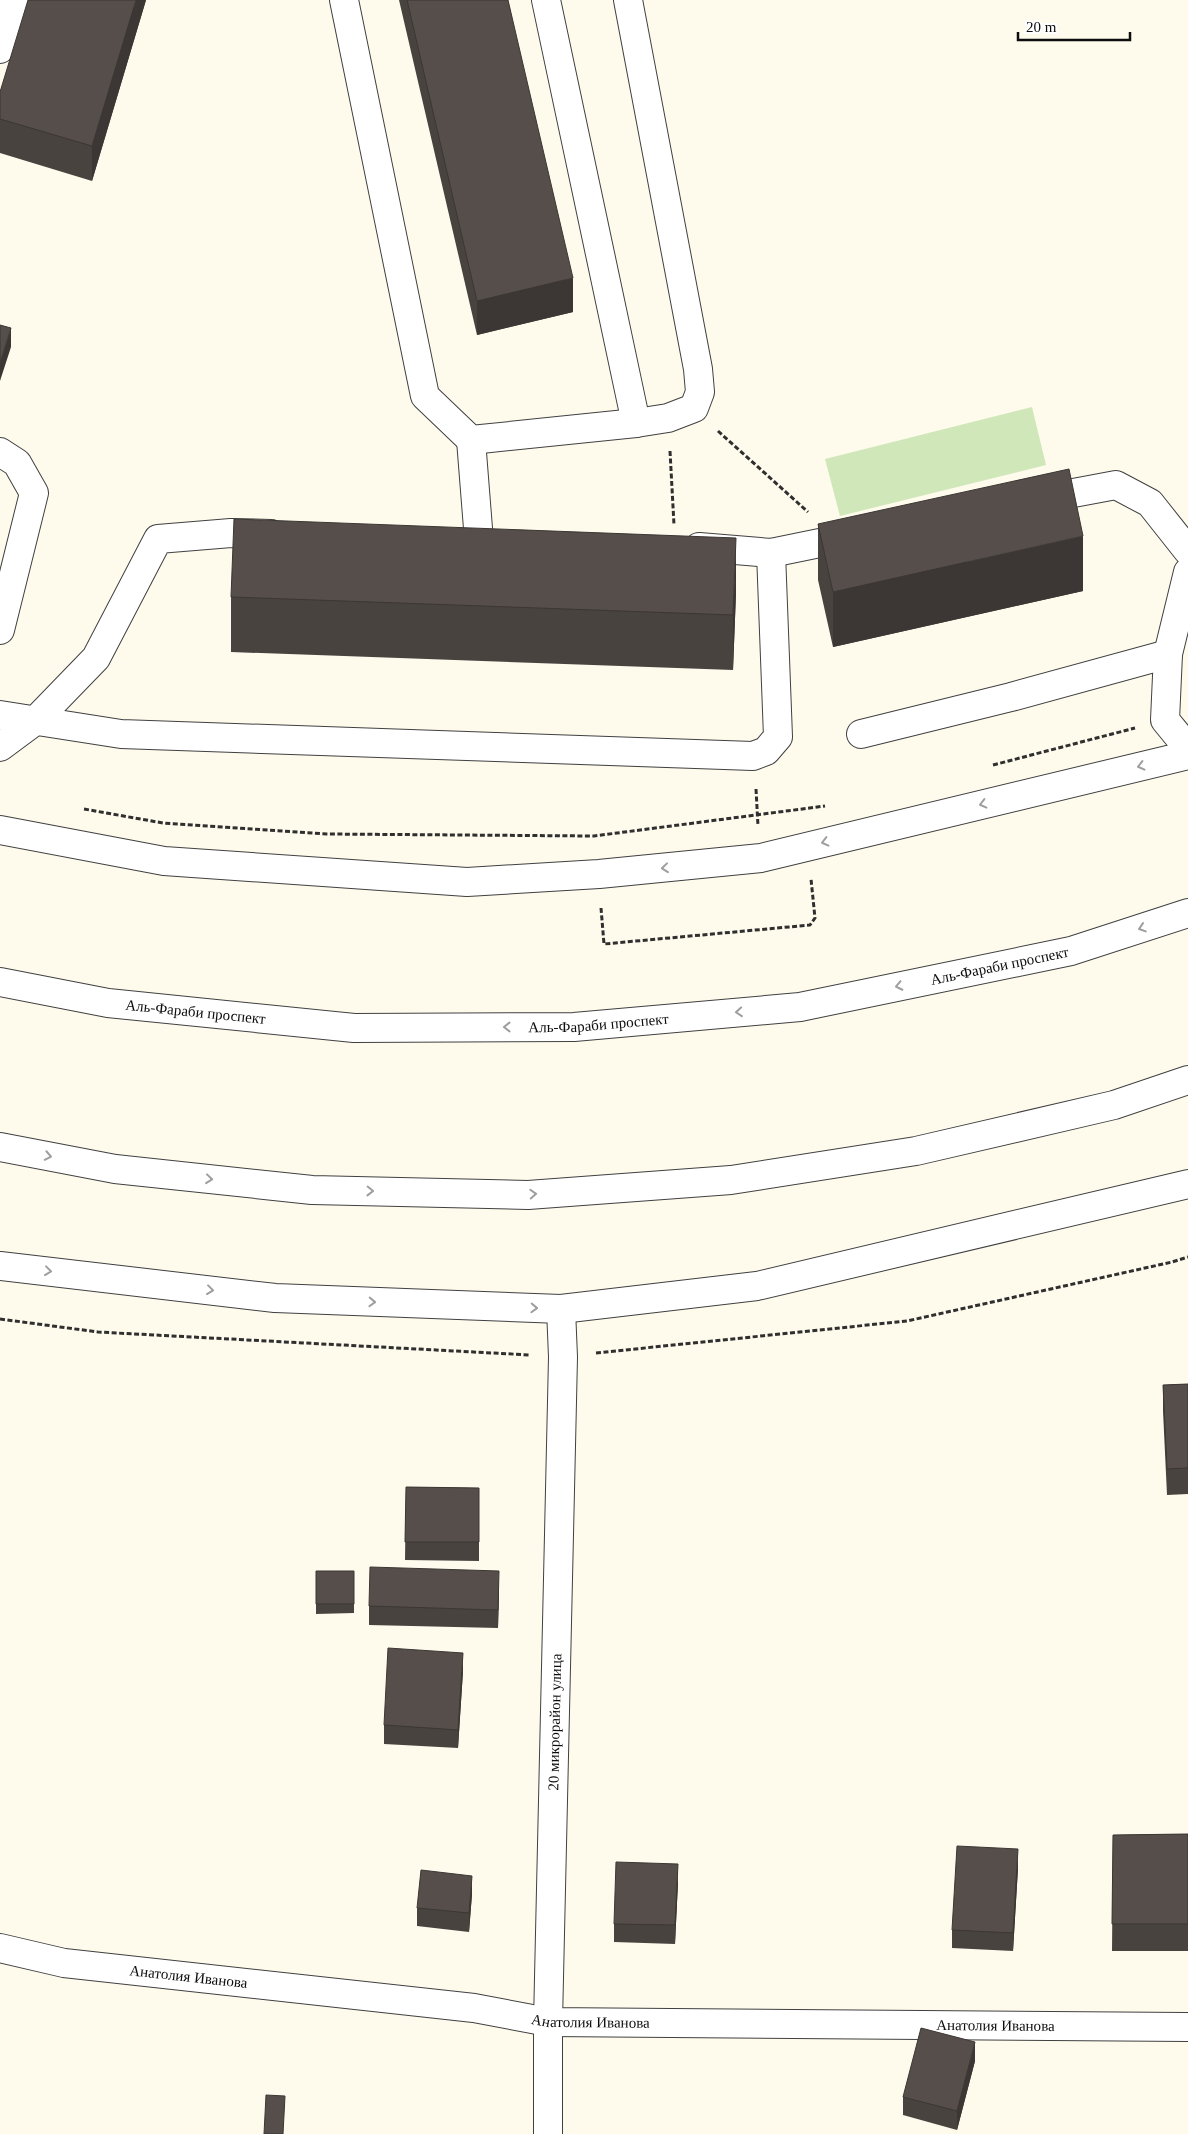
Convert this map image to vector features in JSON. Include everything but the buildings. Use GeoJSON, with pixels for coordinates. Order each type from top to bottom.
{"type":"FeatureCollection","features":[{"type":"Feature","properties":{"kind":"street"},"geometry":{"type":"LineString","coordinates":[[0,49],[14,0]]}},
{"type":"Feature","properties":{"kind":"street"},"geometry":{"type":"LineString","coordinates":[[344,0],[425,396],[471,440],[489,541],[450,540]]}},
{"type":"Feature","properties":{"kind":"street"},"geometry":{"type":"LineString","coordinates":[[546,0],[636,423]]}},
{"type":"Feature","properties":{"kind":"street"},"geometry":{"type":"LineString","coordinates":[[471,440],[668,418],[694,408],[700,392],[698,369],[628,0]]}},
{"type":"Feature","properties":{"kind":"street"},"geometry":{"type":"LineString","coordinates":[[0,452],[17,463],[34,493],[0,630]]}},
{"type":"Feature","properties":{"kind":"street"},"geometry":{"type":"LineString","coordinates":[[1011,505],[1116,485],[1150,503],[1188,551]]}},
{"type":"Feature","properties":{"kind":"street"},"geometry":{"type":"LineString","coordinates":[[675,546],[771,553],[877,532]]}},
{"type":"Feature","properties":{"kind":"street"},"geometry":{"type":"LineString","coordinates":[[0,747],[35,721],[96,658],[158,539],[231,533],[291,535]]}},
{"type":"Feature","properties":{"kind":"street"},"geometry":{"type":"LineString","coordinates":[[0,715],[121,734],[753,756],[766,751],[778,737],[771,553]]}},
{"type":"Feature","properties":{"kind":"street"},"geometry":{"type":"LineString","coordinates":[[1188,572],[1168,654],[1165,720],[1188,748]]}},
{"type":"Feature","properties":{"kind":"street"},"geometry":{"type":"LineString","coordinates":[[861,734],[1011,697],[1168,654]]}},
{"type":"Feature","properties":{"kind":"street"},"geometry":{"type":"LineString","coordinates":[[0,830],[174,862],[467,882],[599,874],[761,858],[1188,754]]}},
{"type":"Feature","properties":{"kind":"street","name":"Аль-Фараби проспект"},"geometry":{"type":"LineString","coordinates":[[0,982],[108,1003],[354,1028],[574,1027],[800,1006],[1071,951],[1188,912]]}},
{"type":"Feature","properties":{"kind":"street"},"geometry":{"type":"LineString","coordinates":[[0,1146],[115,1169],[312,1190],[528,1195],[731,1180],[916,1150],[1114,1105],[1188,1080]]}},
{"type":"Feature","properties":{"kind":"street"},"geometry":{"type":"LineString","coordinates":[[0,1266],[275,1298],[561,1309],[758,1286],[1188,1184]]}},
{"type":"Feature","properties":{"kind":"street","name":"20 микрорайон улица"},"geometry":{"type":"LineString","coordinates":[[548,2134],[548,2022],[563,1357],[561,1309]]}},
{"type":"Feature","properties":{"kind":"street","name":"Анатолия Иванова"},"geometry":{"type":"LineString","coordinates":[[0,1948],[64,1963],[474,2008],[548,2022],[1188,2027]]}},
{"type":"Feature","properties":{"kind":"path"},"geometry":{"type":"LineString","coordinates":[[694,408],[839,539]]}},
{"type":"Feature","properties":{"kind":"path"},"geometry":{"type":"LineString","coordinates":[[668,418],[675,546]]}},
{"type":"Feature","properties":{"kind":"path"},"geometry":{"type":"LineString","coordinates":[[985,767],[1165,720]]}},
{"type":"Feature","properties":{"kind":"path"},"geometry":{"type":"LineString","coordinates":[[753,756],[761,858]]}},
{"type":"Feature","properties":{"kind":"path"},"geometry":{"type":"LineString","coordinates":[[77,808],[163,822],[337,834],[594,836],[834,804]]}},
{"type":"Feature","properties":{"kind":"path"},"geometry":{"type":"LineString","coordinates":[[599,874],[604,944],[810,925],[815,918],[808,846]]}},
{"type":"Feature","properties":{"kind":"green space"},"geometry":{"type":"Polygon","coordinates":[[[1032,407],[1046,465],[840,516],[825,459],[1032,407]]]}}]}
